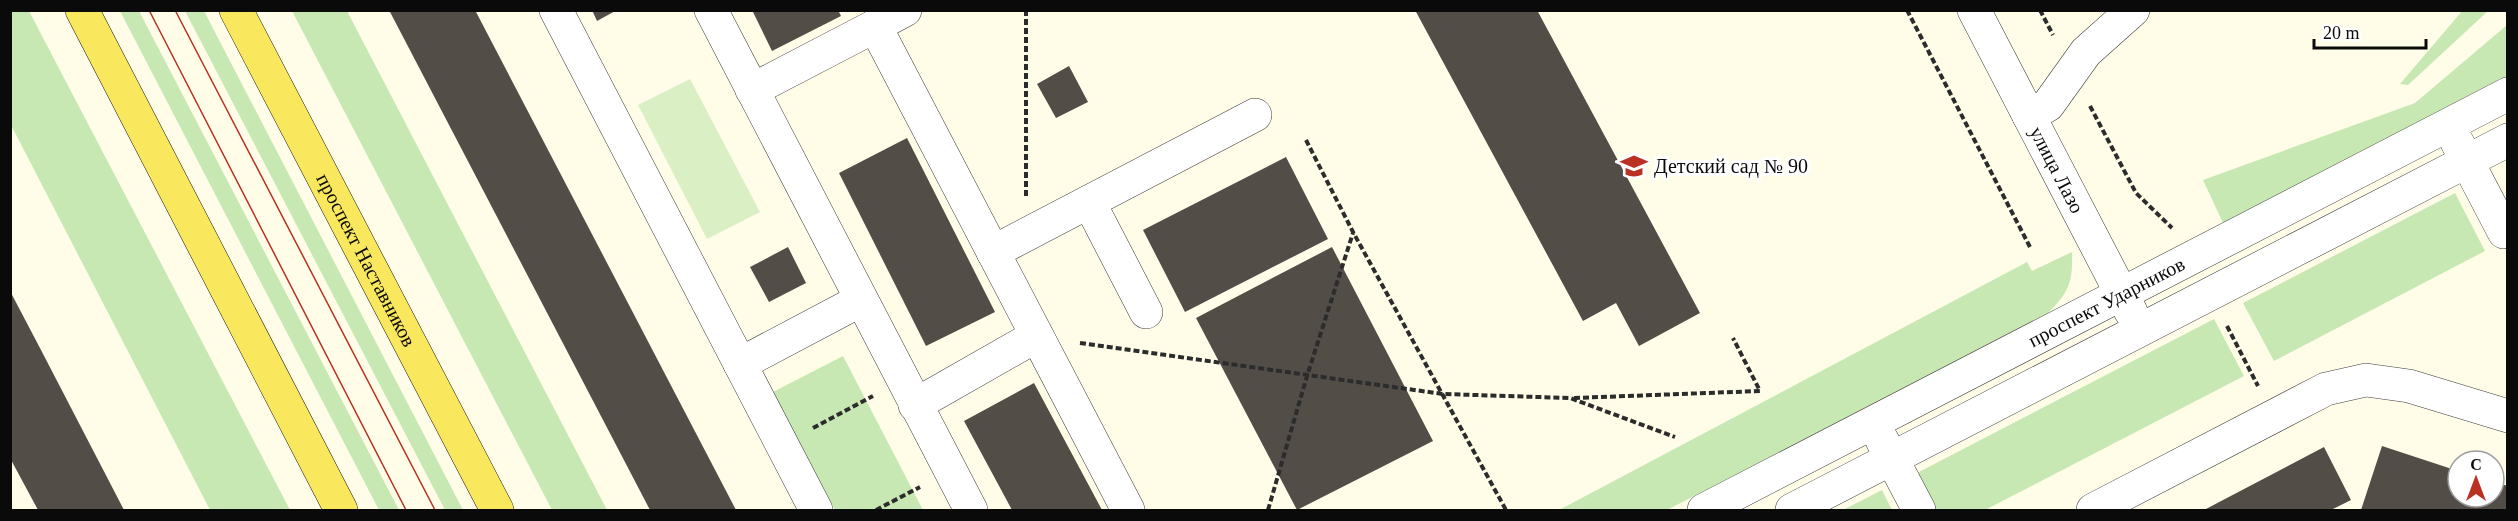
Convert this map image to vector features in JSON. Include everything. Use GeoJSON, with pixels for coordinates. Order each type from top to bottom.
{"type":"FeatureCollection","features":[{"type":"Feature","properties":{"kind":"main road"},"geometry":{"type":"LineString","coordinates":[[82,10],[341,510]]}},
{"type":"Feature","properties":{"kind":"main road","name":"проспект Наставников"},"geometry":{"type":"LineString","coordinates":[[236,10],[497,510]]}},
{"type":"Feature","properties":{"kind":"street"},"geometry":{"type":"LineString","coordinates":[[556,10],[816,510]]}},
{"type":"Feature","properties":{"kind":"street"},"geometry":{"type":"LineString","coordinates":[[711,10],[971,510]]}},
{"type":"Feature","properties":{"kind":"street"},"geometry":{"type":"LineString","coordinates":[[752,90],[905,10]]}},
{"type":"Feature","properties":{"kind":"street","name":"улица Лазо"},"geometry":{"type":"LineString","coordinates":[[1974,10],[2140,330]]}},
{"type":"Feature","properties":{"kind":"street"},"geometry":{"type":"LineString","coordinates":[[2029,116],[2048,105],[2086,52],[2133,10]]}},
{"type":"Feature","properties":{"kind":"street"},"geometry":{"type":"LineString","coordinates":[[876,26],[1128,510]]}},
{"type":"Feature","properties":{"kind":"street","name":"проспект Ударников"},"geometry":{"type":"LineString","coordinates":[[1704,510],[2508,94]]}},
{"type":"Feature","properties":{"kind":"street"},"geometry":{"type":"LineString","coordinates":[[993,252],[1255,115]]}},
{"type":"Feature","properties":{"kind":"street"},"geometry":{"type":"LineString","coordinates":[[2448,125],[2504,232],[2508,230]]}},
{"type":"Feature","properties":{"kind":"street"},"geometry":{"type":"LineString","coordinates":[[1792,510],[2508,140]]}},
{"type":"Feature","properties":{"kind":"street"},"geometry":{"type":"LineString","coordinates":[[1089,202],[1146,312]]}},
{"type":"Feature","properties":{"kind":"street"},"geometry":{"type":"LineString","coordinates":[[740,364],[861,300]]}},
{"type":"Feature","properties":{"kind":"street"},"geometry":{"type":"LineString","coordinates":[[909,393],[1036,336]]}},
{"type":"Feature","properties":{"kind":"street"},"geometry":{"type":"LineString","coordinates":[[2093,510],[2326,389],[2366,380],[2409,386],[2508,416]]}},
{"type":"Feature","properties":{"kind":"street"},"geometry":{"type":"LineString","coordinates":[[1873,422],[1919,510]]}},
{"type":"Feature","properties":{"kind":"path"},"geometry":{"type":"LineString","coordinates":[[1025,236],[1026,10]]}},
{"type":"Feature","properties":{"kind":"path"},"geometry":{"type":"LineString","coordinates":[[1907,10],[2031,249]]}},
{"type":"Feature","properties":{"kind":"path"},"geometry":{"type":"LineString","coordinates":[[2040,10],[2136,193],[2173,230]]}},
{"type":"Feature","properties":{"kind":"path"},"geometry":{"type":"LineString","coordinates":[[1306,140],[1353,232],[1506,510]]}},
{"type":"Feature","properties":{"kind":"path"},"geometry":{"type":"LineString","coordinates":[[1268,510],[1307,376],[1353,232]]}},
{"type":"Feature","properties":{"kind":"path"},"geometry":{"type":"LineString","coordinates":[[2224,319],[2256,383]]}},
{"type":"Feature","properties":{"kind":"path"},"geometry":{"type":"LineString","coordinates":[[1036,336],[1443,394],[1570,398],[1760,391],[1733,338]]}},
{"type":"Feature","properties":{"kind":"path"},"geometry":{"type":"LineString","coordinates":[[782,445],[909,393]]}},
{"type":"Feature","properties":{"kind":"path"},"geometry":{"type":"LineString","coordinates":[[1570,398],[1674,437]]}},
{"type":"Feature","properties":{"kind":"path"},"geometry":{"type":"LineString","coordinates":[[876,510],[950,471]]}},
{"type":"Feature","properties":{"kind":"green space"},"geometry":{"type":"Polygon","coordinates":[[[11,10],[29,11],[290,510],[210,510],[11,125],[11,10]]]}},
{"type":"Feature","properties":{"kind":"green space"},"geometry":{"type":"Polygon","coordinates":[[[2463,10],[2488,11],[2408,85],[2400,84],[2463,10]]]}},
{"type":"Feature","properties":{"kind":"green space"},"geometry":{"type":"Polygon","coordinates":[[[120,11],[139,11],[399,510],[379,510],[120,11]]]}},
{"type":"Feature","properties":{"kind":"green space"},"geometry":{"type":"Polygon","coordinates":[[[185,11],[204,11],[463,510],[445,510],[185,11]]]}},
{"type":"Feature","properties":{"kind":"green space"},"geometry":{"type":"Polygon","coordinates":[[[292,11],[347,11],[607,510],[552,510],[292,11]]]}},
{"type":"Feature","properties":{"kind":"green space"},"geometry":{"type":"Polygon","coordinates":[[[2507,25],[2507,76],[2223,223],[2203,180],[2415,103],[2507,25]]]}},
{"type":"Feature","properties":{"kind":"green space"},"geometry":{"type":"Polygon","coordinates":[[[690,79],[760,212],[707,239],[638,105],[690,79]]]}},
{"type":"Feature","properties":{"kind":"green space"},"geometry":{"type":"Polygon","coordinates":[[[2455,193],[2485,251],[2274,361],[2243,303],[2455,193]]]}},
{"type":"Feature","properties":{"kind":"green space"},"geometry":{"type":"Polygon","coordinates":[[[2072,252],[2072,271],[2068,286],[2061,299],[2048,313],[1667,510],[1559,510],[2027,262],[2032,271],[2072,252]]]}},
{"type":"Feature","properties":{"kind":"green space"},"geometry":{"type":"Polygon","coordinates":[[[2214,319],[2244,376],[1985,510],[1933,510],[1915,474],[2214,319]]]}},
{"type":"Feature","properties":{"kind":"green space"},"geometry":{"type":"Polygon","coordinates":[[[843,356],[923,510],[835,510],[773,392],[843,356]]]}},
{"type":"Feature","properties":{"kind":"green space"},"geometry":{"type":"Polygon","coordinates":[[[1882,490],[1892,510],[1843,510],[1882,490]]]}},
{"type":"Feature","properties":{"kind":"building"},"geometry":{"type":"Polygon","coordinates":[[[389,10],[475,10],[736,510],[650,510],[389,10]]]}},
{"type":"Feature","properties":{"kind":"building"},"geometry":{"type":"Polygon","coordinates":[[[592,10],[617,10],[597,21],[592,10]]]}},
{"type":"Feature","properties":{"kind":"building"},"geometry":{"type":"Polygon","coordinates":[[[752,10],[838,10],[841,16],[772,51],[752,10]]]}},
{"type":"Feature","properties":{"kind":"building"},"geometry":{"type":"Polygon","coordinates":[[[1415,10],[1537,10],[1700,313],[1639,346],[1616,303],[1583,321],[1415,10]]]}},
{"type":"Feature","properties":{"kind":"building"},"geometry":{"type":"Polygon","coordinates":[[[1069,66],[1088,102],[1056,118],[1037,84],[1069,66]]]}},
{"type":"Feature","properties":{"kind":"building"},"geometry":{"type":"Polygon","coordinates":[[[907,138],[995,312],[926,346],[839,173],[907,138]]]}},
{"type":"Feature","properties":{"kind":"building"},"geometry":{"type":"Polygon","coordinates":[[[1286,157],[1328,239],[1185,312],[1143,230],[1286,157]]]}},
{"type":"Feature","properties":{"kind":"building"},"geometry":{"type":"Polygon","coordinates":[[[788,247],[806,283],[769,302],[750,267],[788,247]]]}},
{"type":"Feature","properties":{"kind":"building"},"geometry":{"type":"Polygon","coordinates":[[[1332,247],[1433,441],[1297,510],[1196,318],[1332,247]]]}},
{"type":"Feature","properties":{"kind":"building"},"geometry":{"type":"Polygon","coordinates":[[[10,291],[124,510],[38,510],[10,458],[10,291]]]}},
{"type":"Feature","properties":{"kind":"building"},"geometry":{"type":"Polygon","coordinates":[[[1034,383],[1102,510],[1012,510],[964,421],[1034,383]]]}},
{"type":"Feature","properties":{"kind":"building"},"geometry":{"type":"Polygon","coordinates":[[[2382,446],[2446,467],[2446,509],[2506,509],[2506,485],[2508,486],[2508,510],[2361,510],[2382,446]]]}},
{"type":"Feature","properties":{"kind":"building"},"geometry":{"type":"Polygon","coordinates":[[[2324,447],[2351,500],[2331,510],[2204,510],[2324,447]]]}},
{"type":"Feature","properties":{"kind":"tram line"},"geometry":{"type":"LineString","coordinates":[[149,10],[406,510]]}},
{"type":"Feature","properties":{"kind":"tram line"},"geometry":{"type":"LineString","coordinates":[[175,10],[435,510]]}},
{"type":"Feature","properties":{"kind":"place","name":"Детский сад № 90"},"geometry":{"type":"Point","coordinates":[1634,166]}}]}
